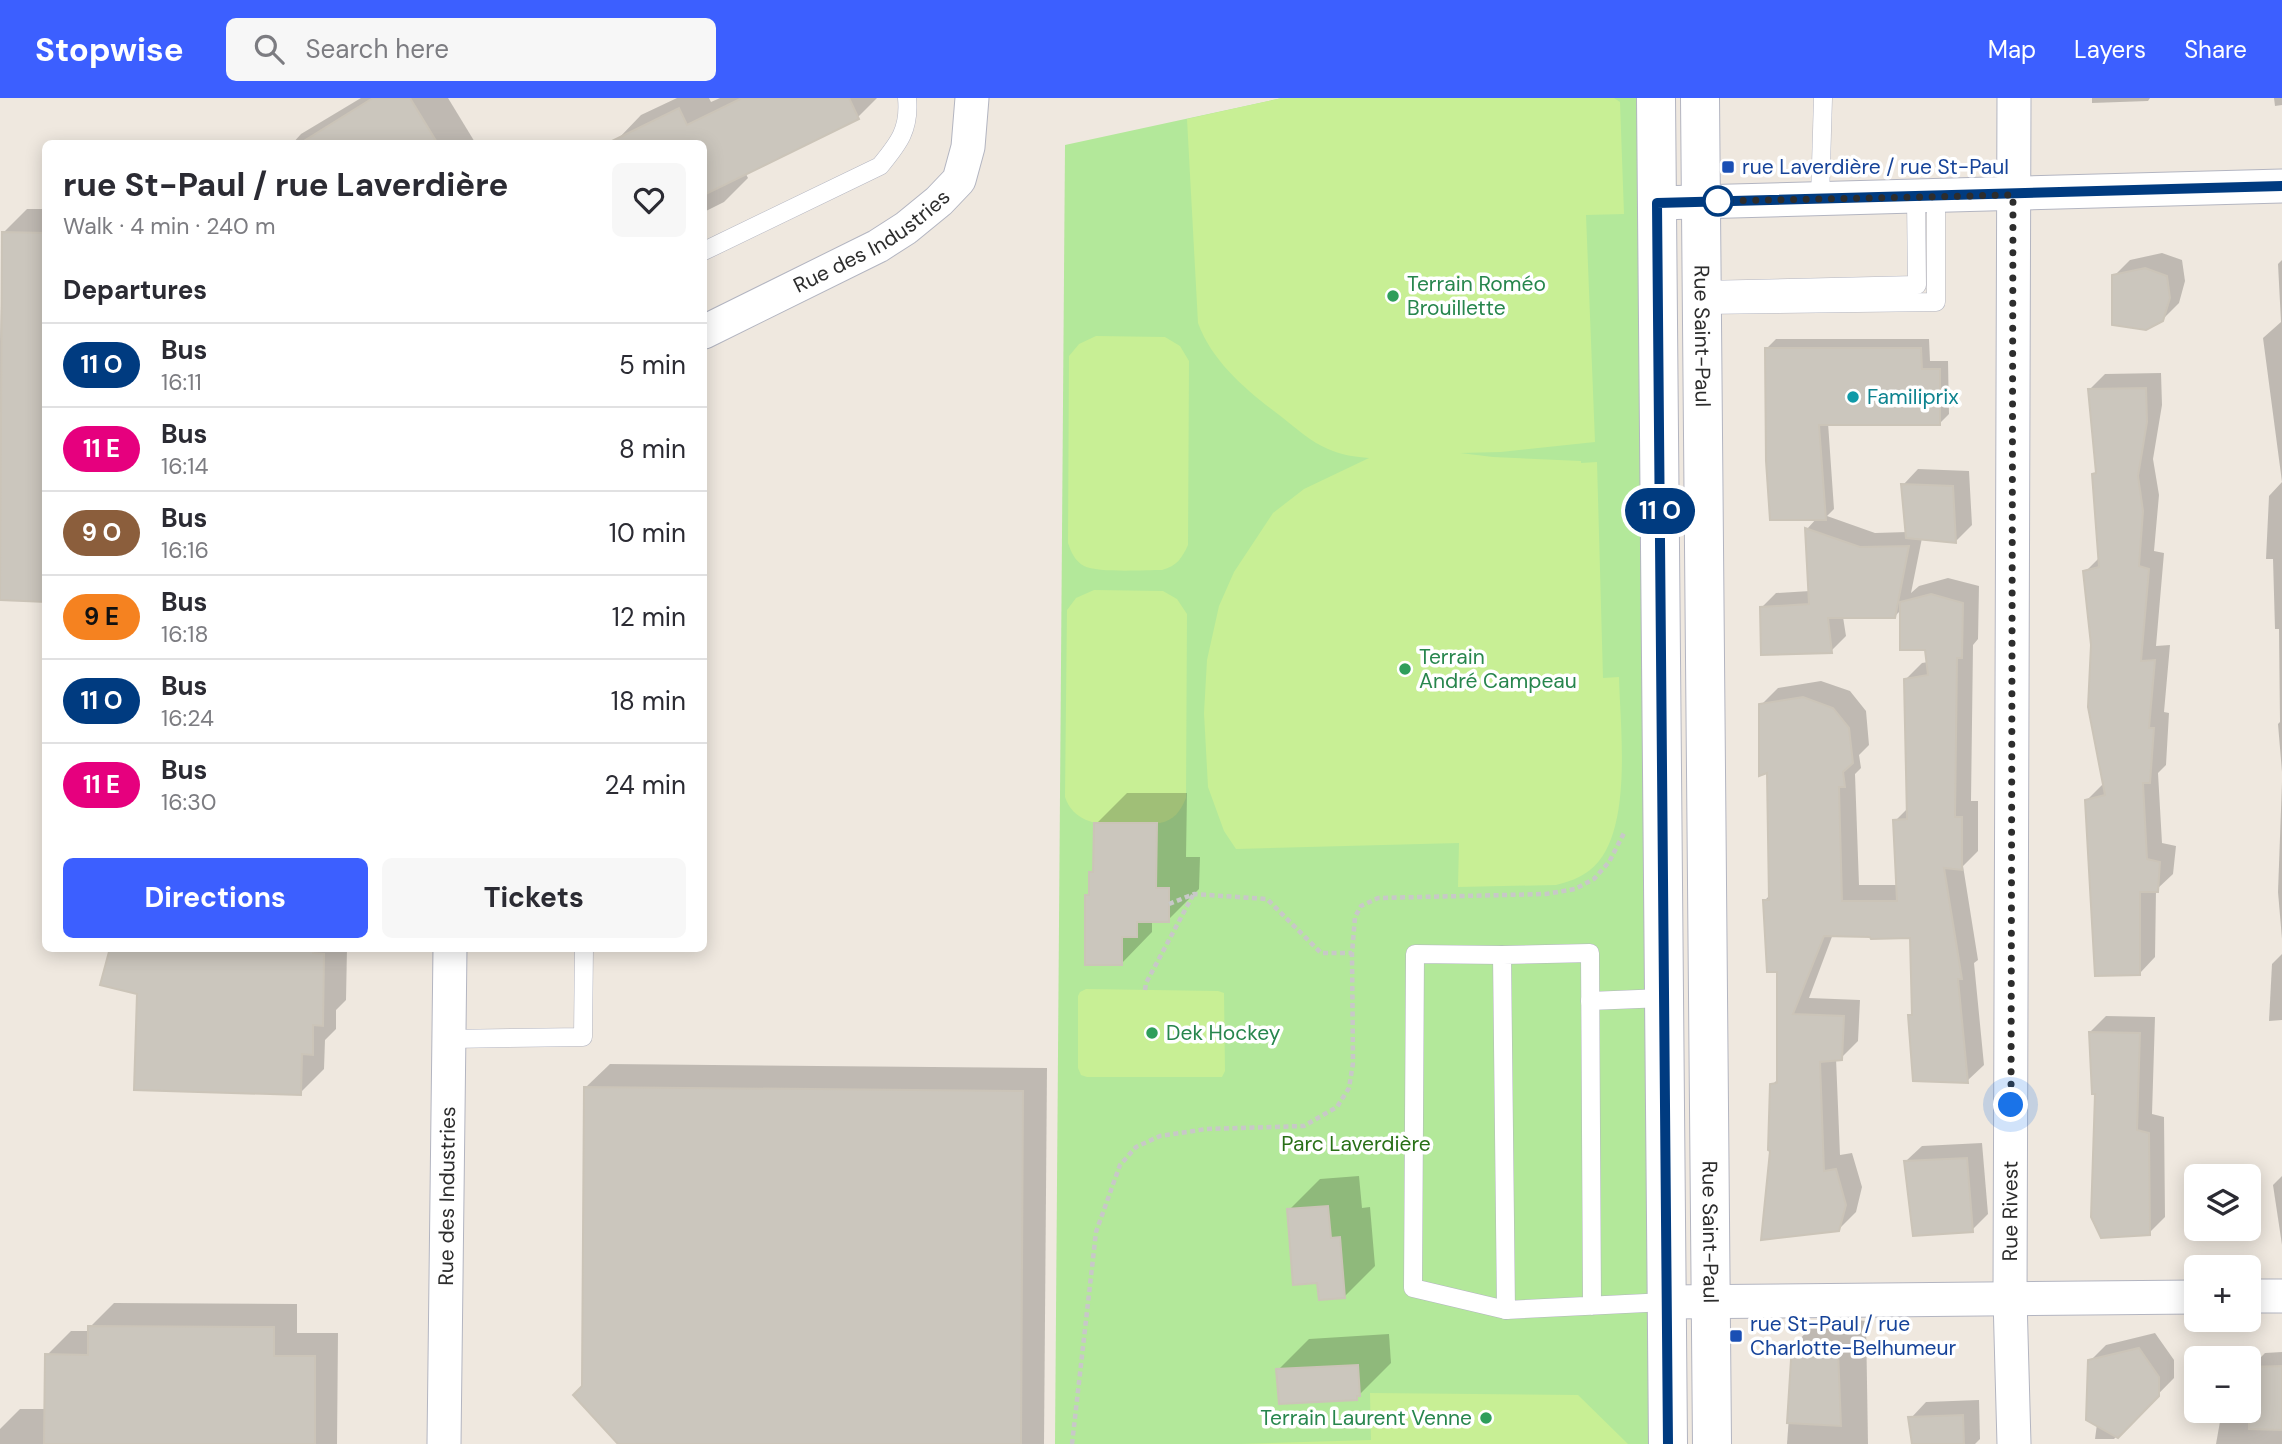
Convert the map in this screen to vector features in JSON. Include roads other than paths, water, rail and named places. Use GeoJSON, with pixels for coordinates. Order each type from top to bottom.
{"type":"FeatureCollection","features":[{"type":"Feature","properties":{"kind":"street","name":"Rue des Industries"},"geometry":{"type":"LineString","coordinates":[[707,331],[878,246],[906,228],[939,201],[959,180],[968,147],[972,98]]}},
{"type":"Feature","properties":{"kind":"street","name":"Rue Saint-Paul"},"geometry":{"type":"LineString","coordinates":[[1656,98],[1668,1444]]}},
{"type":"Feature","properties":{"kind":"street","name":"Rue Saint-Paul"},"geometry":{"type":"LineString","coordinates":[[1700,98],[1712,1444]]}},
{"type":"Feature","properties":{"kind":"street","name":"Rue Rivest"},"geometry":{"type":"LineString","coordinates":[[2014,98],[2010,1298],[2014,1444]]}},
{"type":"Feature","properties":{"kind":"street"},"geometry":{"type":"LineString","coordinates":[[1657,203],[2282,186]]}},
{"type":"Feature","properties":{"kind":"street"},"geometry":{"type":"LineString","coordinates":[[1661,569],[1704,573]]}},
{"type":"Feature","properties":{"kind":"street"},"geometry":{"type":"LineString","coordinates":[[1662,787],[1706,788]]}},
{"type":"Feature","properties":{"kind":"street","name":"Rue des Industries"},"geometry":{"type":"LineString","coordinates":[[444,1444],[450,952]]}},
{"type":"Feature","properties":{"kind":"street"},"geometry":{"type":"LineString","coordinates":[[1664,1010],[1708,1019]]}},
{"type":"Feature","properties":{"kind":"street"},"geometry":{"type":"LineString","coordinates":[[2261,1296],[2282,1296]]}},
{"type":"Feature","properties":{"kind":"street"},"geometry":{"type":"LineString","coordinates":[[1667,1302],[2184,1297]]}},
{"type":"Feature","properties":{"kind":"lane"},"geometry":{"type":"LineString","coordinates":[[707,250],[880,166],[900,142],[908,115],[907,98]]}},
{"type":"Feature","properties":{"kind":"lane"},"geometry":{"type":"LineString","coordinates":[[1820,199],[1823,98]]}},
{"type":"Feature","properties":{"kind":"lane"},"geometry":{"type":"LineString","coordinates":[[1702,298],[1936,302],[1926,197]]}},
{"type":"Feature","properties":{"kind":"lane"},"geometry":{"type":"LineString","coordinates":[[1702,298],[1917,285],[1926,197]]}},
{"type":"Feature","properties":{"kind":"lane"},"geometry":{"type":"LineString","coordinates":[[449,1039],[583,1037],[584,952]]}},
{"type":"Feature","properties":{"kind":"lane"},"geometry":{"type":"LineString","coordinates":[[1592,1306],[1590,953],[1415,954],[1413,1288],[1506,1311],[1667,1302]]}},
{"type":"Feature","properties":{"kind":"lane"},"geometry":{"type":"LineString","coordinates":[[1502,955],[1506,1311]]}},
{"type":"Feature","properties":{"kind":"lane"},"geometry":{"type":"LineString","coordinates":[[1590,1001],[1664,1010]]}},
{"type":"Feature","properties":{"kind":"place","name":"rue Laverdière / rue St-Paul"},"geometry":{"type":"Point","coordinates":[1728,167]}},
{"type":"Feature","properties":{"kind":"place","name":"Terrain Roméo Brouillette"},"geometry":{"type":"Point","coordinates":[1393,296]}},
{"type":"Feature","properties":{"kind":"place","name":"Familiprix"},"geometry":{"type":"Point","coordinates":[1853,397]}},
{"type":"Feature","properties":{"kind":"place","name":"Terrain André Campeau"},"geometry":{"type":"Point","coordinates":[1405,669]}},
{"type":"Feature","properties":{"kind":"place","name":"Dek Hockey"},"geometry":{"type":"Point","coordinates":[1152,1033]}},
{"type":"Feature","properties":{"kind":"place","name":"rue St-Paul / rue Charlotte-Belhumeur"},"geometry":{"type":"Point","coordinates":[1736,1336]}},
{"type":"Feature","properties":{"kind":"place","name":"Terrain Laurent Venne"},"geometry":{"type":"Point","coordinates":[1486,1418]}},
{"type":"Feature","properties":{"kind":"park label","name":"Parc Laverdière"},"geometry":{"type":"Point","coordinates":[1356,1144]}}]}
